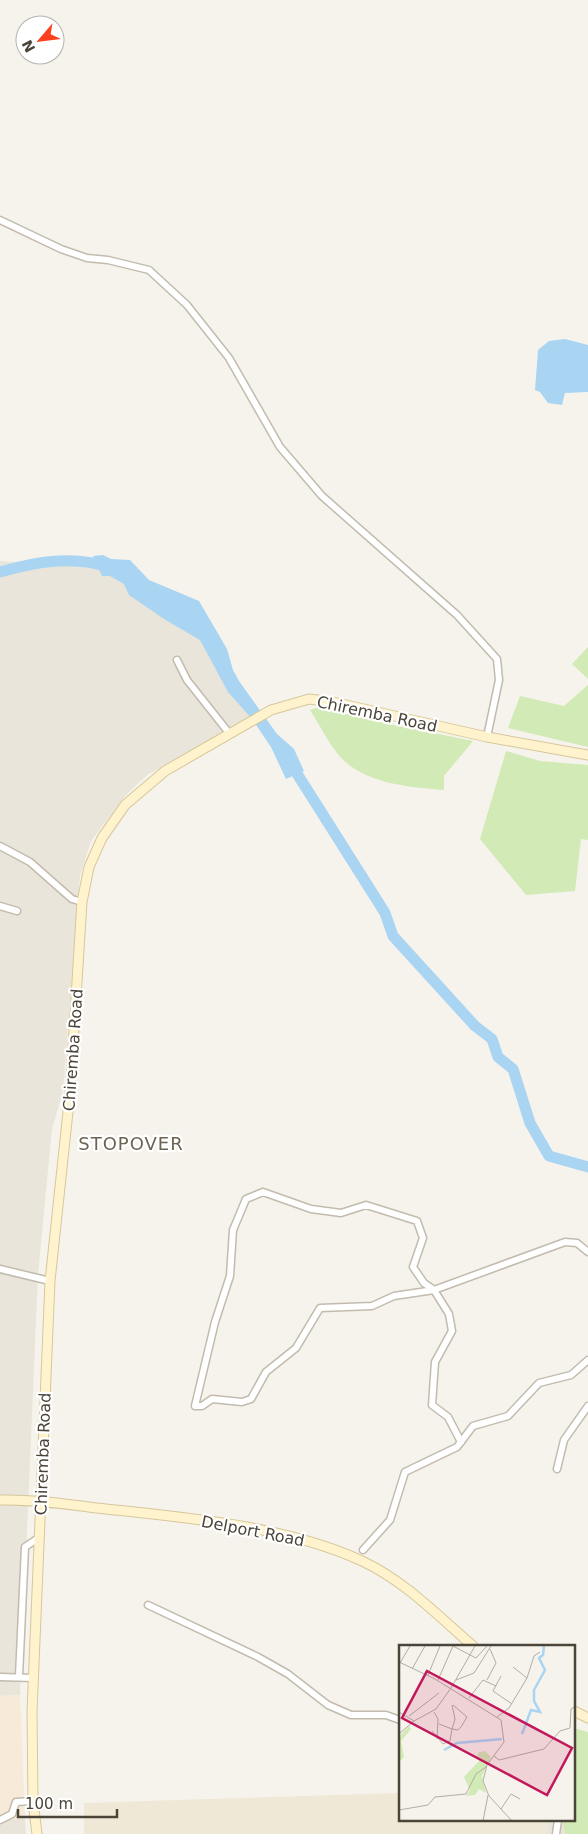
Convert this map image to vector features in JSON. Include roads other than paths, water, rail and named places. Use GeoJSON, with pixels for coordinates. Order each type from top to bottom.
{"type":"FeatureCollection","features":[{"type":"Feature","properties":{"kind":"main road","name":"Chiremba Road"},"geometry":{"type":"LineString","coordinates":[[37,1834],[33,1801],[34,1678],[50,1281],[70,1093],[82,902],[94,854],[125,805],[165,771],[251,721],[292,703],[318,700],[487,737],[588,755]]}},
{"type":"Feature","properties":{"kind":"main road","name":"Delport Road"},"geometry":{"type":"LineString","coordinates":[[0,1500],[41,1502],[179,1518],[278,1534],[327,1547],[362,1562],[398,1582],[472,1645]]}},
{"type":"Feature","properties":{"kind":"main road"},"geometry":{"type":"LineString","coordinates":[[576,1713],[588,1718]]}},
{"type":"Feature","properties":{"kind":"street"},"geometry":{"type":"LineString","coordinates":[[0,220],[78,255],[149,270],[187,305],[229,358],[280,447],[322,496],[457,615],[497,658],[500,680],[487,737]]}},
{"type":"Feature","properties":{"kind":"street"},"geometry":{"type":"LineString","coordinates":[[177,660],[186,680],[229,733]]}},
{"type":"Feature","properties":{"kind":"street"},"geometry":{"type":"LineString","coordinates":[[0,846],[30,862],[72,899],[82,902]]}},
{"type":"Feature","properties":{"kind":"street"},"geometry":{"type":"LineString","coordinates":[[0,906],[17,912]]}},
{"type":"Feature","properties":{"kind":"street"},"geometry":{"type":"LineString","coordinates":[[461,1442],[448,1418],[432,1405],[435,1362],[452,1331],[449,1314],[434,1290],[424,1282],[413,1268],[423,1238],[418,1221],[366,1205],[341,1213],[311,1208],[263,1192],[246,1199],[233,1230],[230,1276],[215,1322],[195,1406],[202,1406],[212,1399],[242,1402],[250,1399],[266,1372],[296,1348],[320,1308],[372,1306],[394,1296],[434,1290],[565,1242],[577,1243],[588,1252]]}},
{"type":"Feature","properties":{"kind":"street"},"geometry":{"type":"LineString","coordinates":[[0,1269],[50,1281]]}},
{"type":"Feature","properties":{"kind":"street"},"geometry":{"type":"LineString","coordinates":[[363,1550],[390,1520],[405,1472],[457,1446],[473,1426],[508,1416],[539,1384],[571,1375],[588,1360]]}},
{"type":"Feature","properties":{"kind":"street"},"geometry":{"type":"LineString","coordinates":[[557,1469],[564,1440],[588,1406]]}},
{"type":"Feature","properties":{"kind":"street"},"geometry":{"type":"LineString","coordinates":[[19,1676],[25,1547],[40,1537]]}},
{"type":"Feature","properties":{"kind":"street"},"geometry":{"type":"LineString","coordinates":[[148,1605],[258,1657],[288,1674],[328,1706],[351,1715],[386,1715],[399,1720]]}},
{"type":"Feature","properties":{"kind":"street"},"geometry":{"type":"LineString","coordinates":[[0,1677],[19,1676],[34,1678]]}},
{"type":"Feature","properties":{"kind":"street"},"geometry":{"type":"LineString","coordinates":[[0,1820],[12,1814],[16,1802],[33,1801]]}},
{"type":"Feature","properties":{"kind":"water"},"geometry":{"type":"Polygon","coordinates":[[[565,339],[588,345],[588,392],[565,393],[562,405],[548,403],[540,392],[535,390],[538,350],[549,341],[565,339]]]}},
{"type":"Feature","properties":{"kind":"water"},"geometry":{"type":"Polygon","coordinates":[[[103,555],[111,559],[130,560],[149,580],[199,601],[227,649],[233,670],[239,681],[277,734],[294,749],[304,771],[286,779],[271,747],[252,719],[228,692],[200,640],[164,619],[129,595],[124,584],[110,576],[102,576],[93,556],[103,555]]]}},
{"type":"Feature","properties":{"kind":"waterway"},"geometry":{"type":"LineString","coordinates":[[0,572],[54,561],[82,561],[109,567]]}},
{"type":"Feature","properties":{"kind":"waterway"},"geometry":{"type":"LineString","coordinates":[[289,761],[385,913],[393,936],[475,1026],[492,1039],[498,1057],[513,1069],[530,1123],[549,1156],[588,1167]]}},
{"type":"Feature","properties":{"kind":"district","name":"STOPOVER"},"geometry":{"type":"Point","coordinates":[131,1143]}}]}
